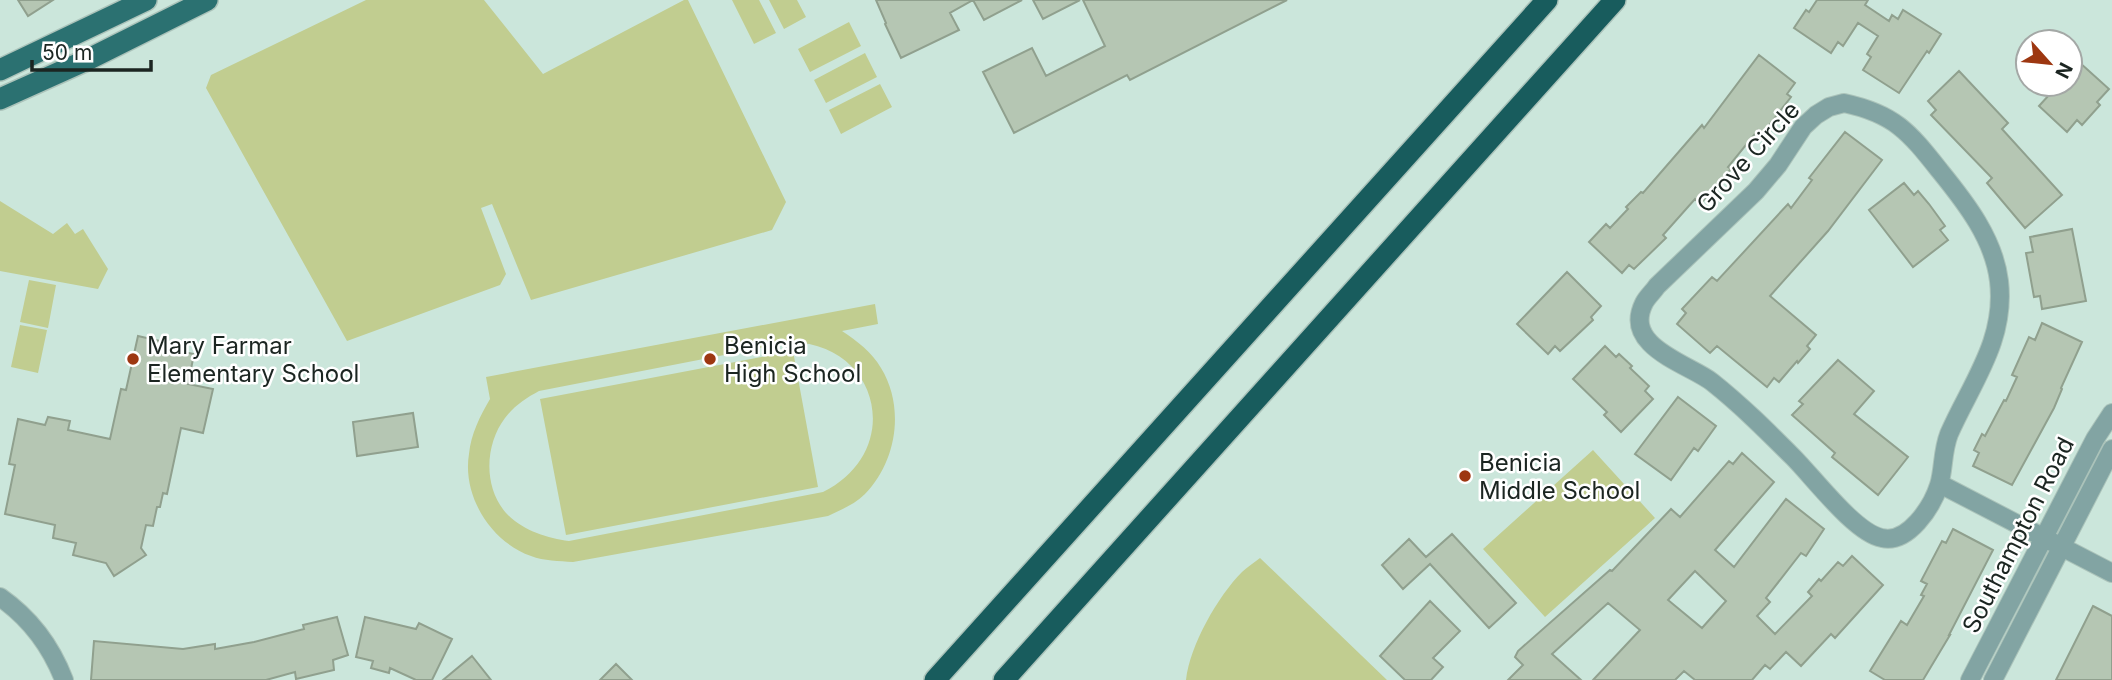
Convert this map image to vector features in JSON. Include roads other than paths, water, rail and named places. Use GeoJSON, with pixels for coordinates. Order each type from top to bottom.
{"type":"FeatureCollection","features":[{"type":"Feature","properties":{"kind":"highway"},"geometry":{"type":"LineString","coordinates":[[1510,41],[1540,0]]}},
{"type":"Feature","properties":{"kind":"highway"},"geometry":{"type":"LineString","coordinates":[[935,680],[1547,0]]}},
{"type":"Feature","properties":{"kind":"highway"},"geometry":{"type":"LineString","coordinates":[[1004,680],[1615,0]]}},
{"type":"Feature","properties":{"kind":"main road"},"geometry":{"type":"LineString","coordinates":[[0,70],[146,0]]}},
{"type":"Feature","properties":{"kind":"main road"},"geometry":{"type":"LineString","coordinates":[[0,99],[89,60],[207,0]]}},
{"type":"Feature","properties":{"kind":"street","name":"Grove Circle"},"geometry":{"type":"LineString","coordinates":[[1844,103],[1868,108],[1883,114],[1912,136],[1976,220],[1996,261],[1999,323],[1992,348],[1949,435],[1943,456],[1940,484],[1933,499],[1908,532],[1895,539],[1873,536],[1857,524],[1751,416],[1711,382],[1658,352],[1644,332],[1641,322],[1643,304],[1657,286],[1756,191],[1778,165],[1803,127],[1829,107],[1844,103]]}},
{"type":"Feature","properties":{"kind":"street","name":"Southampton Road"},"geometry":{"type":"LineString","coordinates":[[1970,680],[2095,439],[2112,413]]}},
{"type":"Feature","properties":{"kind":"street","name":"Southampton Road"},"geometry":{"type":"LineString","coordinates":[[1993,680],[2112,449]]}},
{"type":"Feature","properties":{"kind":"street"},"geometry":{"type":"LineString","coordinates":[[1940,484],[2112,573]]}},
{"type":"Feature","properties":{"kind":"street"},"geometry":{"type":"LineString","coordinates":[[0,597],[18,611],[44,639],[64,680]]}},
{"type":"Feature","properties":{"kind":"place","name":"Mary Farmar Elementary School"},"geometry":{"type":"Point","coordinates":[133,359]}},
{"type":"Feature","properties":{"kind":"place","name":"Benicia High School"},"geometry":{"type":"Point","coordinates":[710,359]}},
{"type":"Feature","properties":{"kind":"place","name":"Benicia Middle School"},"geometry":{"type":"Point","coordinates":[1465,476]}}]}
